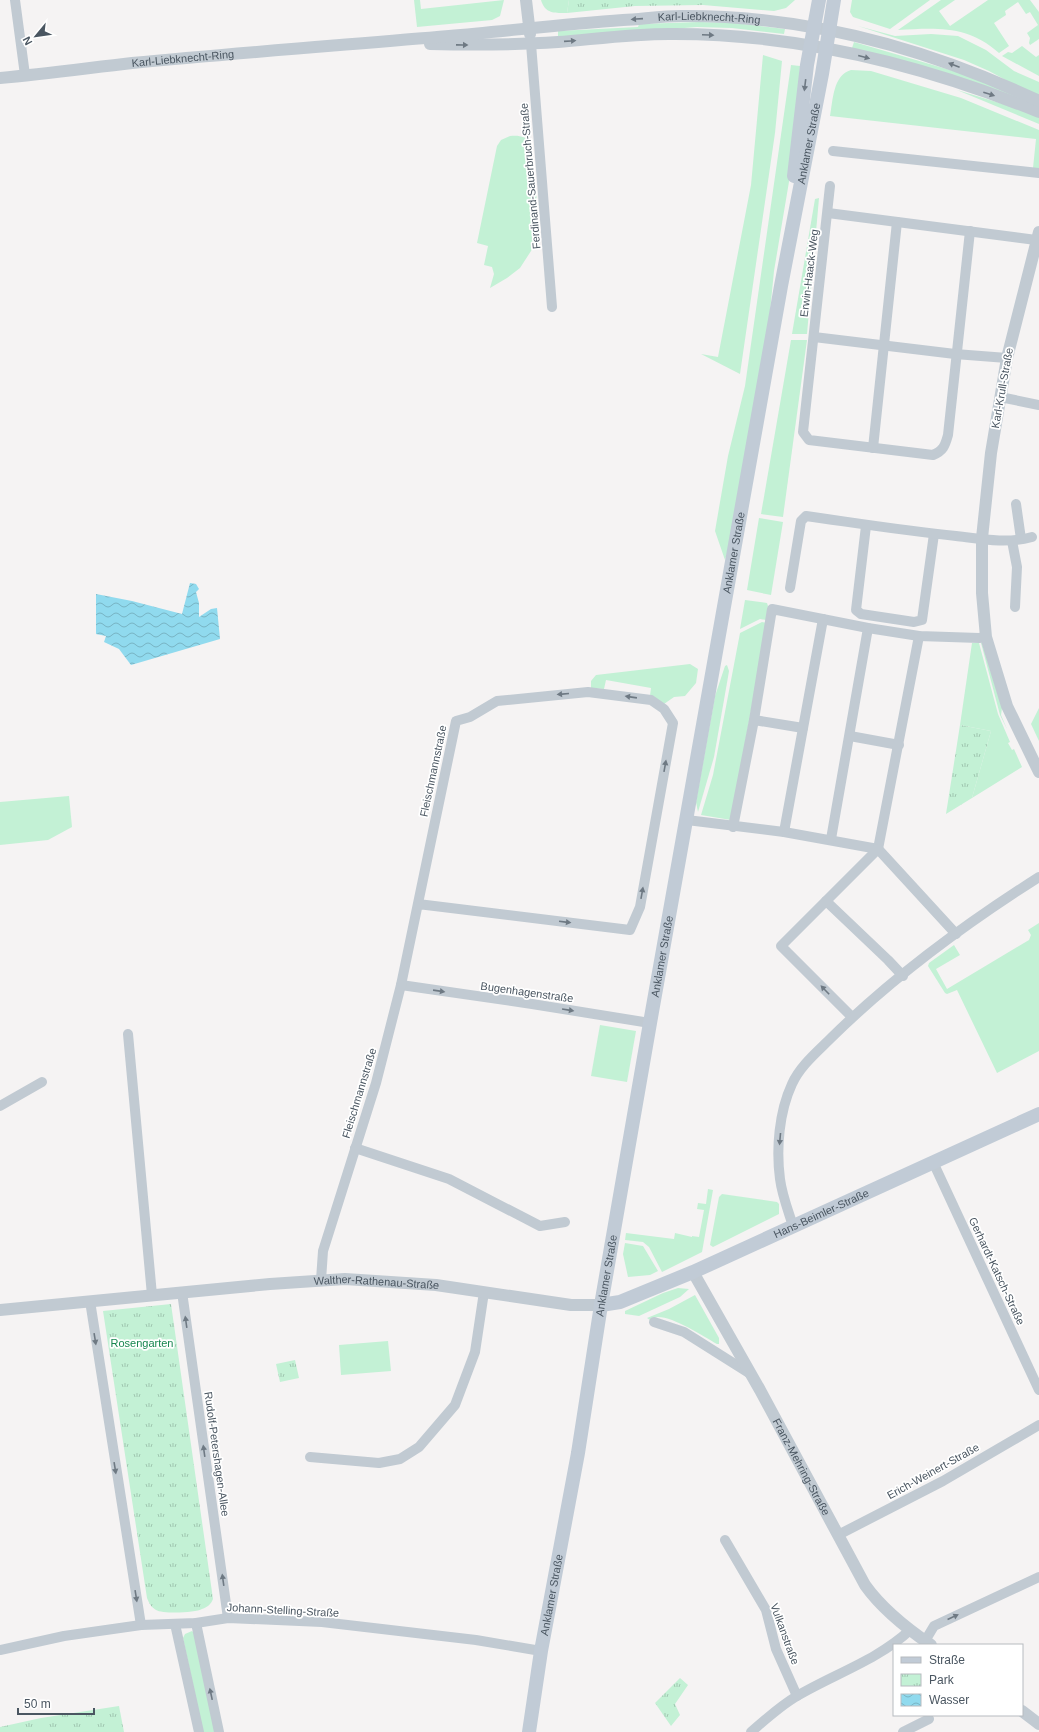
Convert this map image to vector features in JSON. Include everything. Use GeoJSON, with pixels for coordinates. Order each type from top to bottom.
{"type":"FeatureCollection","features":[{"type":"Feature","properties":{"kind":"main road","name":"Anklamer Straße"},"geometry":{"type":"LineString","coordinates":[[781,286],[806,70],[819,0]]}},
{"type":"Feature","properties":{"kind":"main road","name":"Anklamer Straße"},"geometry":{"type":"LineString","coordinates":[[529,1732],[541,1651],[578,1452],[601,1306],[650,1023],[781,286],[834,0]]}},
{"type":"Feature","properties":{"kind":"main road","name":"Hans-Beimler-Straße"},"geometry":{"type":"LineString","coordinates":[[601,1306],[620,1302],[693,1272],[1039,1114]]}},
{"type":"Feature","properties":{"kind":"street"},"geometry":{"type":"LineString","coordinates":[[15,0],[24,75]]}},
{"type":"Feature","properties":{"kind":"street"},"geometry":{"type":"LineString","coordinates":[[526,0],[531,44]]}},
{"type":"Feature","properties":{"kind":"street","name":"Karl-Liebknecht-Ring"},"geometry":{"type":"LineString","coordinates":[[0,78],[128,64],[367,42],[680,16],[734,18],[829,29],[937,59],[1003,84],[1039,101]]}},
{"type":"Feature","properties":{"kind":"street","name":"Karl-Liebknecht-Ring"},"geometry":{"type":"LineString","coordinates":[[367,42],[495,45],[531,44],[669,34],[734,36],[810,46],[856,54],[935,76],[1039,112]]}},
{"type":"Feature","properties":{"kind":"street","name":"Ferdinand-Sauerbruch-Straße"},"geometry":{"type":"LineString","coordinates":[[531,44],[552,306]]}},
{"type":"Feature","properties":{"kind":"street"},"geometry":{"type":"LineString","coordinates":[[833,151],[1039,174]]}},
{"type":"Feature","properties":{"kind":"street","name":"Erwin-Haack-Weg"},"geometry":{"type":"LineString","coordinates":[[830,186],[803,432],[809,440],[933,455],[941,452],[945,446],[948,435],[955,354],[970,231]]}},
{"type":"Feature","properties":{"kind":"street","name":"Karl-Krull-Straße"},"geometry":{"type":"LineString","coordinates":[[828,213],[970,231],[1038,236],[1007,358],[991,453],[982,538],[982,593],[986,637],[1007,706],[1039,772]]}},
{"type":"Feature","properties":{"kind":"street"},"geometry":{"type":"LineString","coordinates":[[874,448],[897,222]]}},
{"type":"Feature","properties":{"kind":"street"},"geometry":{"type":"LineString","coordinates":[[814,337],[955,354],[1007,358]]}},
{"type":"Feature","properties":{"kind":"street"},"geometry":{"type":"LineString","coordinates":[[1000,397],[1039,405]]}},
{"type":"Feature","properties":{"kind":"street"},"geometry":{"type":"LineString","coordinates":[[1015,607],[1017,567],[1016,504]]}},
{"type":"Feature","properties":{"kind":"street"},"geometry":{"type":"LineString","coordinates":[[790,588],[800,522],[806,516],[866,526],[934,534],[1017,540],[1032,537]]}},
{"type":"Feature","properties":{"kind":"street"},"geometry":{"type":"LineString","coordinates":[[866,526],[856,610],[861,614],[914,622],[922,620],[934,534]]}},
{"type":"Feature","properties":{"kind":"street"},"geometry":{"type":"LineString","coordinates":[[733,827],[754,720],[772,609],[868,628],[918,636],[986,637]]}},
{"type":"Feature","properties":{"kind":"street"},"geometry":{"type":"LineString","coordinates":[[784,832],[823,619]]}},
{"type":"Feature","properties":{"kind":"street"},"geometry":{"type":"LineString","coordinates":[[831,839],[868,628]]}},
{"type":"Feature","properties":{"kind":"street"},"geometry":{"type":"LineString","coordinates":[[852,1018],[781,946],[878,849],[918,636]]}},
{"type":"Feature","properties":{"kind":"street","name":"Fleischmannstraße"},"geometry":{"type":"LineString","coordinates":[[321,1280],[323,1251],[376,1084],[401,985],[456,721],[470,717],[497,701],[588,692],[651,700],[664,709],[673,723],[640,907],[630,930],[418,904]]}},
{"type":"Feature","properties":{"kind":"street"},"geometry":{"type":"LineString","coordinates":[[754,720],[803,728]]}},
{"type":"Feature","properties":{"kind":"street"},"geometry":{"type":"LineString","coordinates":[[850,736],[898,744]]}},
{"type":"Feature","properties":{"kind":"street"},"geometry":{"type":"LineString","coordinates":[[687,820],[831,839],[878,849],[956,934]]}},
{"type":"Feature","properties":{"kind":"street"},"geometry":{"type":"LineString","coordinates":[[793,1226],[780,1180],[778,1160],[782,1118],[786,1100],[793,1083],[805,1064],[852,1018],[903,976],[956,934],[1039,878]]}},
{"type":"Feature","properties":{"kind":"street"},"geometry":{"type":"LineString","coordinates":[[826,901],[903,976]]}},
{"type":"Feature","properties":{"kind":"street","name":"Bugenhagenstraße"},"geometry":{"type":"LineString","coordinates":[[401,985],[650,1023]]}},
{"type":"Feature","properties":{"kind":"street"},"geometry":{"type":"LineString","coordinates":[[128,1034],[152,1295]]}},
{"type":"Feature","properties":{"kind":"street"},"geometry":{"type":"LineString","coordinates":[[0,1106],[42,1082]]}},
{"type":"Feature","properties":{"kind":"street","name":"Fleischmannstraße"},"geometry":{"type":"LineString","coordinates":[[355,1148],[449,1179],[540,1226],[565,1222]]}},
{"type":"Feature","properties":{"kind":"street","name":"Gerhardt-Katsch-Straße"},"geometry":{"type":"LineString","coordinates":[[933,1162],[1039,1390]]}},
{"type":"Feature","properties":{"kind":"street","name":"Franz-Mehring-Straße"},"geometry":{"type":"LineString","coordinates":[[693,1272],[865,1585],[875,1599],[910,1630],[928,1643]]}},
{"type":"Feature","properties":{"kind":"street","name":"Walther-Rathenau-Straße"},"geometry":{"type":"LineString","coordinates":[[0,1310],[182,1292],[345,1279],[436,1285],[571,1305],[601,1306]]}},
{"type":"Feature","properties":{"kind":"street","name":"Rudolf-Petershagen-Allee"},"geometry":{"type":"LineString","coordinates":[[182,1292],[228,1618]]}},
{"type":"Feature","properties":{"kind":"street"},"geometry":{"type":"LineString","coordinates":[[310,1456],[379,1463],[400,1459],[419,1446],[455,1404],[475,1352],[484,1292]]}},
{"type":"Feature","properties":{"kind":"street"},"geometry":{"type":"LineString","coordinates":[[90,1301],[140,1625]]}},
{"type":"Feature","properties":{"kind":"street"},"geometry":{"type":"LineString","coordinates":[[654,1322],[684,1332],[749,1373]]}},
{"type":"Feature","properties":{"kind":"street","name":"Erich-Weinert-Straße"},"geometry":{"type":"LineString","coordinates":[[838,1535],[943,1481],[1039,1425]]}},
{"type":"Feature","properties":{"kind":"street","name":"Vulkanstraße"},"geometry":{"type":"LineString","coordinates":[[725,1540],[766,1610],[776,1649],[797,1696]]}},
{"type":"Feature","properties":{"kind":"street"},"geometry":{"type":"LineString","coordinates":[[928,1643],[934,1626],[1039,1577]]}},
{"type":"Feature","properties":{"kind":"street","name":"Johann-Stelling-Straße"},"geometry":{"type":"LineString","coordinates":[[0,1650],[64,1636],[140,1625],[196,1623],[228,1618],[322,1622],[476,1640],[541,1651]]}},
{"type":"Feature","properties":{"kind":"street"},"geometry":{"type":"LineString","coordinates":[[196,1623],[219,1732]]}},
{"type":"Feature","properties":{"kind":"street"},"geometry":{"type":"LineString","coordinates":[[175,1624],[198,1732]]}},
{"type":"Feature","properties":{"kind":"street"},"geometry":{"type":"LineString","coordinates":[[894,1644],[910,1630]]}},
{"type":"Feature","properties":{"kind":"street"},"geometry":{"type":"LineString","coordinates":[[751,1732],[797,1696],[893,1645]]}},
{"type":"Feature","properties":{"kind":"street"},"geometry":{"type":"LineString","coordinates":[[1023,1712],[1039,1724]]}},
{"type":"Feature","properties":{"kind":"street"},"geometry":{"type":"LineString","coordinates":[[903,1732],[929,1719]]}},
{"type":"Feature","properties":{"kind":"green space"},"geometry":{"type":"Polygon","coordinates":[[[414,0],[420,0],[421,9],[504,0],[500,16],[492,20],[417,27],[414,0]]]}},
{"type":"Feature","properties":{"kind":"green space"},"geometry":{"type":"Polygon","coordinates":[[[541,0],[569,0],[567,13],[551,12],[545,8],[541,0]]]}},
{"type":"Feature","properties":{"kind":"green space"},"geometry":{"type":"Polygon","coordinates":[[[569,0],[703,0],[703,5],[635,6],[567,13],[569,0]]]}},
{"type":"Feature","properties":{"kind":"green space"},"geometry":{"type":"Polygon","coordinates":[[[703,0],[795,0],[786,8],[774,11],[703,5],[703,0]]]}},
{"type":"Feature","properties":{"kind":"green space"},"geometry":{"type":"Polygon","coordinates":[[[852,0],[930,0],[890,29],[853,17],[850,12],[852,0]]]}},
{"type":"Feature","properties":{"kind":"green space"},"geometry":{"type":"Polygon","coordinates":[[[941,0],[955,0],[939,11],[950,26],[988,0],[1030,0],[1039,12],[1039,39],[1030,45],[1030,38],[1027,33],[1038,25],[1030,12],[1026,14],[1018,2],[1005,11],[1006,15],[994,23],[1009,46],[999,53],[975,37],[951,30],[898,30],[941,0]]]}},
{"type":"Feature","properties":{"kind":"green space"},"geometry":{"type":"Polygon","coordinates":[[[699,22],[735,23],[785,29],[784,34],[732,28],[697,27],[558,38],[558,31],[638,27],[639,24],[699,22]]]}},
{"type":"Feature","properties":{"kind":"green space"},"geometry":{"type":"Polygon","coordinates":[[[858,26],[895,36],[931,34],[958,36],[986,50],[1014,71],[1039,82],[1039,98],[989,71],[964,60],[858,26]]]}},
{"type":"Feature","properties":{"kind":"green space"},"geometry":{"type":"Polygon","coordinates":[[[854,42],[964,74],[1039,105],[951,76],[852,48],[854,42]]]}},
{"type":"Feature","properties":{"kind":"green space"},"geometry":{"type":"Polygon","coordinates":[[[1022,46],[1036,57],[1039,55],[1039,76],[1002,56],[1008,52],[1012,53],[1022,46]]]}},
{"type":"Feature","properties":{"kind":"green space"},"geometry":{"type":"Polygon","coordinates":[[[763,55],[782,61],[775,133],[740,374],[701,354],[718,357],[751,185],[763,55]]]}},
{"type":"Feature","properties":{"kind":"green space"},"geometry":{"type":"Polygon","coordinates":[[[791,65],[800,66],[794,152],[774,271],[769,322],[730,544],[725,560],[715,531],[728,456],[745,386],[791,65]]]}},
{"type":"Feature","properties":{"kind":"green space"},"geometry":{"type":"Polygon","coordinates":[[[851,70],[871,71],[961,98],[1039,130],[1039,169],[1033,168],[1036,139],[830,116],[833,96],[837,83],[845,73],[851,70]]]}},
{"type":"Feature","properties":{"kind":"green space"},"geometry":{"type":"Polygon","coordinates":[[[957,90],[1039,115],[1039,124],[957,90]]]}},
{"type":"Feature","properties":{"kind":"green space"},"geometry":{"type":"Polygon","coordinates":[[[510,136],[522,137],[527,139],[531,144],[540,232],[531,251],[520,268],[490,288],[494,274],[492,267],[484,265],[488,246],[477,243],[497,146],[501,140],[510,136]]]}},
{"type":"Feature","properties":{"kind":"green space"},"geometry":{"type":"Polygon","coordinates":[[[819,198],[807,334],[792,334],[815,199],[819,198]]]}},
{"type":"Feature","properties":{"kind":"green space"},"geometry":{"type":"Polygon","coordinates":[[[791,340],[807,340],[783,517],[761,514],[791,340]]]}},
{"type":"Feature","properties":{"kind":"green space"},"geometry":{"type":"Polygon","coordinates":[[[759,518],[783,522],[771,595],[747,590],[759,518]]]}},
{"type":"Feature","properties":{"kind":"green space"},"geometry":{"type":"Polygon","coordinates":[[[745,600],[767,603],[766,620],[760,619],[740,629],[745,600]]]}},
{"type":"Feature","properties":{"kind":"green space"},"geometry":{"type":"Polygon","coordinates":[[[762,622],[767,623],[731,820],[701,815],[713,775],[740,633],[762,622]]]}},
{"type":"Feature","properties":{"kind":"green space"},"geometry":{"type":"Polygon","coordinates":[[[972,643],[979,643],[998,714],[1010,742],[1008,743],[1012,750],[1014,749],[1022,767],[972,798],[991,731],[960,725],[972,643]]]}},
{"type":"Feature","properties":{"kind":"green space"},"geometry":{"type":"Polygon","coordinates":[[[981,643],[1002,708],[1001,715],[1007,729],[1000,715],[981,643]]]}},
{"type":"Feature","properties":{"kind":"green space"},"geometry":{"type":"Polygon","coordinates":[[[690,664],[698,669],[696,683],[685,696],[674,697],[664,704],[650,696],[651,688],[606,680],[604,689],[591,688],[591,681],[596,675],[690,664]]]}},
{"type":"Feature","properties":{"kind":"green space"},"geometry":{"type":"Polygon","coordinates":[[[727,665],[729,671],[714,757],[698,812],[696,802],[715,696],[725,666],[727,665]]]}},
{"type":"Feature","properties":{"kind":"green space"},"geometry":{"type":"Polygon","coordinates":[[[1039,708],[1039,741],[1031,724],[1039,708]]]}},
{"type":"Feature","properties":{"kind":"green space"},"geometry":{"type":"Polygon","coordinates":[[[960,725],[991,731],[972,798],[946,814],[960,725]]]}},
{"type":"Feature","properties":{"kind":"green space"},"geometry":{"type":"Polygon","coordinates":[[[69,796],[72,827],[48,840],[0,845],[0,802],[69,796]]]}},
{"type":"Feature","properties":{"kind":"green space"},"geometry":{"type":"Polygon","coordinates":[[[1039,923],[1039,1051],[997,1073],[957,990],[947,994],[945,993],[928,966],[929,963],[954,945],[960,955],[936,969],[947,989],[1029,940],[1031,935],[1028,930],[1039,923]]]}},
{"type":"Feature","properties":{"kind":"green space"},"geometry":{"type":"Polygon","coordinates":[[[600,1025],[636,1031],[627,1082],[591,1076],[600,1025]]]}},
{"type":"Feature","properties":{"kind":"green space"},"geometry":{"type":"Polygon","coordinates":[[[708,1189],[713,1190],[702,1252],[662,1272],[649,1247],[643,1242],[625,1240],[626,1233],[674,1239],[675,1233],[699,1237],[704,1210],[697,1209],[698,1203],[706,1204],[708,1189]]]}},
{"type":"Feature","properties":{"kind":"green space"},"geometry":{"type":"Polygon","coordinates":[[[722,1194],[777,1202],[779,1204],[779,1214],[713,1247],[710,1245],[719,1197],[722,1194]]]}},
{"type":"Feature","properties":{"kind":"green space"},"geometry":{"type":"Polygon","coordinates":[[[625,1243],[643,1246],[658,1271],[650,1275],[628,1277],[623,1254],[625,1243]]]}},
{"type":"Feature","properties":{"kind":"green space"},"geometry":{"type":"Polygon","coordinates":[[[678,1288],[689,1289],[680,1297],[639,1316],[625,1314],[625,1311],[663,1293],[678,1288]]]}},
{"type":"Feature","properties":{"kind":"green space"},"geometry":{"type":"Polygon","coordinates":[[[695,1295],[719,1338],[719,1344],[672,1320],[658,1317],[650,1320],[647,1318],[669,1309],[695,1295]]]}},
{"type":"Feature","properties":{"kind":"green space","name":"Rosengarten"},"geometry":{"type":"Polygon","coordinates":[[[171,1304],[213,1599],[209,1605],[199,1610],[179,1612],[165,1612],[156,1610],[150,1605],[147,1598],[103,1311],[171,1304]]]}},
{"type":"Feature","properties":{"kind":"green space"},"geometry":{"type":"Polygon","coordinates":[[[388,1341],[391,1371],[341,1375],[339,1345],[388,1341]]]}},
{"type":"Feature","properties":{"kind":"green space"},"geometry":{"type":"Polygon","coordinates":[[[295,1360],[299,1378],[280,1382],[276,1364],[295,1360]]]}},
{"type":"Feature","properties":{"kind":"green space"},"geometry":{"type":"Polygon","coordinates":[[[192,1631],[194,1633],[215,1732],[203,1732],[183,1638],[185,1634],[192,1631]]]}},
{"type":"Feature","properties":{"kind":"green space"},"geometry":{"type":"Polygon","coordinates":[[[680,1678],[688,1685],[675,1704],[680,1715],[671,1726],[655,1703],[680,1678]]]}},
{"type":"Feature","properties":{"kind":"green space"},"geometry":{"type":"Polygon","coordinates":[[[119,1706],[124,1732],[0,1732],[0,1727],[41,1718],[119,1706]]]}},
{"type":"Feature","properties":{"kind":"water"},"geometry":{"type":"Polygon","coordinates":[[[190,583],[196,584],[199,589],[196,592],[199,603],[199,617],[211,609],[217,608],[220,639],[131,665],[119,649],[104,642],[106,636],[96,634],[96,594],[132,601],[182,614],[190,583]]]}}]}
